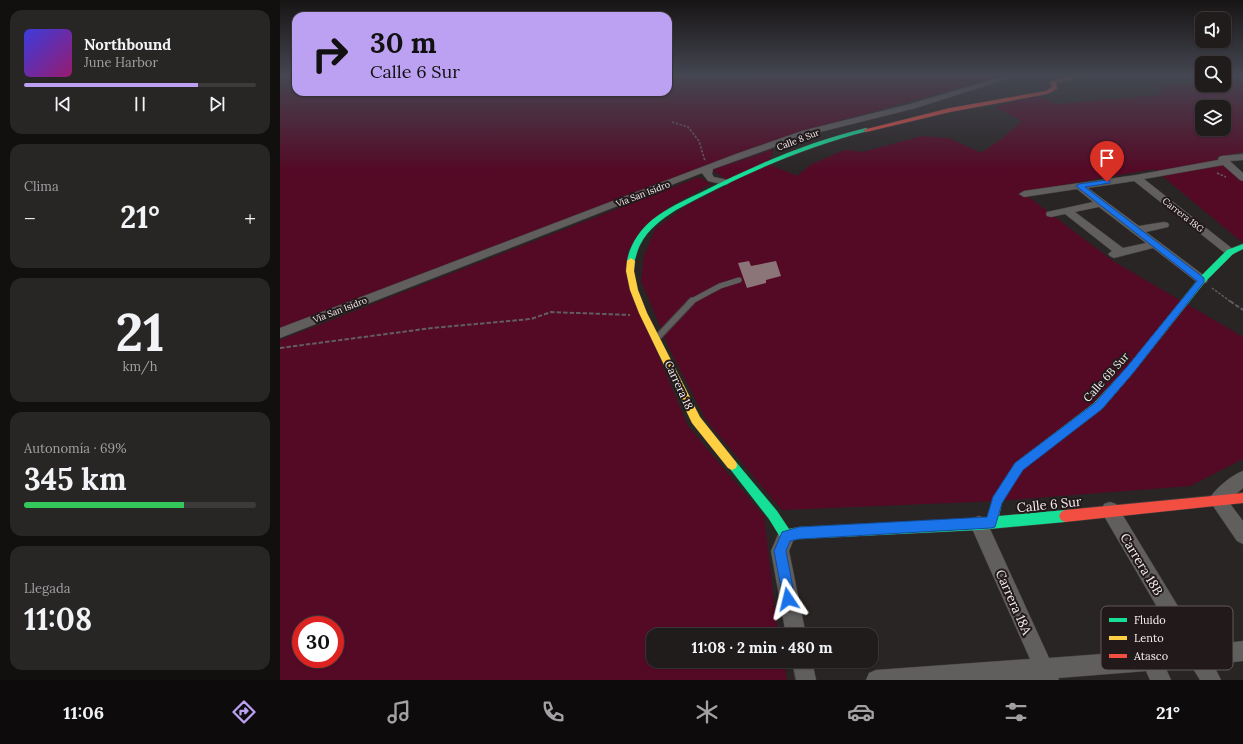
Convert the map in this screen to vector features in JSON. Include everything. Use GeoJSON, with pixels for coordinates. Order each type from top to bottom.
{"type":"FeatureCollection","features":[{"type":"Feature","properties":{"kind":"street","name":"Vía San Isidro"},"geometry":{"type":"LineString","coordinates":[[280,333],[739,156],[805,133],[906,108]]}},
{"type":"Feature","properties":{"kind":"street","name":"Calle 8 Sur"},"geometry":{"type":"LineString","coordinates":[[725,182],[776,159],[817,143],[962,108]]}},
{"type":"Feature","properties":{"kind":"street"},"geometry":{"type":"LineString","coordinates":[[1024,194],[1136,178],[1243,157]]}},
{"type":"Feature","properties":{"kind":"street"},"geometry":{"type":"LineString","coordinates":[[1224,161],[1243,178]]}},
{"type":"Feature","properties":{"kind":"street"},"geometry":{"type":"LineString","coordinates":[[708,169],[707,174],[711,179],[725,182]]}},
{"type":"Feature","properties":{"kind":"street","name":"Carrera 18G"},"geometry":{"type":"LineString","coordinates":[[1136,178],[1230,252]]}},
{"type":"Feature","properties":{"kind":"street","name":"Carrera 18"},"geometry":{"type":"LineString","coordinates":[[725,182],[676,207],[654,222],[639,239],[632,256],[630,271],[634,290],[644,313],[696,420],[773,515],[786,536]]}},
{"type":"Feature","properties":{"kind":"street"},"geometry":{"type":"LineString","coordinates":[[1079,186],[1202,280]]}},
{"type":"Feature","properties":{"kind":"street"},"geometry":{"type":"LineString","coordinates":[[1050,214],[1102,203]]}},
{"type":"Feature","properties":{"kind":"street"},"geometry":{"type":"LineString","coordinates":[[1067,211],[1117,253],[1155,244]]}},
{"type":"Feature","properties":{"kind":"street"},"geometry":{"type":"LineString","coordinates":[[1137,230],[1164,225]]}},
{"type":"Feature","properties":{"kind":"street","name":"Calle 6B Sur"},"geometry":{"type":"LineString","coordinates":[[985,523],[1019,466],[1098,406],[1130,370],[1202,280],[1230,252],[1243,246]]}},
{"type":"Feature","properties":{"kind":"street"},"geometry":{"type":"LineString","coordinates":[[1243,478],[1217,500],[1243,536]]}},
{"type":"Feature","properties":{"kind":"street","name":"Calle 6 Sur"},"geometry":{"type":"LineString","coordinates":[[786,536],[799,533],[985,523],[1243,498]]}},
{"type":"Feature","properties":{"kind":"street","name":"Carrera 18B"},"geometry":{"type":"LineString","coordinates":[[1110,510],[1167,606]]}},
{"type":"Feature","properties":{"kind":"street","name":"Carrera 18A"},"geometry":{"type":"LineString","coordinates":[[985,523],[1046,674]]}},
{"type":"Feature","properties":{"kind":"street"},"geometry":{"type":"LineString","coordinates":[[786,536],[780,551],[795,628]]}},
{"type":"Feature","properties":{"kind":"street"},"geometry":{"type":"LineString","coordinates":[[1233,652],[1243,651]]}},
{"type":"Feature","properties":{"kind":"street"},"geometry":{"type":"LineString","coordinates":[[876,680],[1046,674],[1101,667]]}},
{"type":"Feature","properties":{"kind":"street"},"geometry":{"type":"LineString","coordinates":[[803,668],[806,680]]}},
{"type":"Feature","properties":{"kind":"street"},"geometry":{"type":"LineString","coordinates":[[1156,670],[1161,680]]}},
{"type":"Feature","properties":{"kind":"street","name":"Carrera 18B"},"geometry":{"type":"LineString","coordinates":[[1205,670],[1211,680]]}},
{"type":"Feature","properties":{"kind":"lane"},"geometry":{"type":"LineString","coordinates":[[657,338],[691,301],[720,286],[739,280]]}},
{"type":"Feature","properties":{"kind":"path"},"geometry":{"type":"LineString","coordinates":[[672,122],[688,127],[700,141],[708,169]]}},
{"type":"Feature","properties":{"kind":"path"},"geometry":{"type":"LineString","coordinates":[[1202,166],[1229,178]]}},
{"type":"Feature","properties":{"kind":"path"},"geometry":{"type":"LineString","coordinates":[[1202,280],[1243,310]]}},
{"type":"Feature","properties":{"kind":"path"},"geometry":{"type":"LineString","coordinates":[[280,348],[432,328],[531,319],[551,312],[608,316],[644,313]]}},
{"type":"Feature","properties":{"kind":"shaded area"},"geometry":{"type":"Polygon","coordinates":[[[280,108],[887,108],[813,128],[777,143],[280,329],[280,108]]]}},
{"type":"Feature","properties":{"kind":"shaded area"},"geometry":{"type":"Polygon","coordinates":[[[996,108],[1195,108],[1195,136],[1231,136],[1231,108],[1243,108],[1243,152],[1216,158],[1243,182],[1243,243],[1154,169],[1022,192],[1113,261],[1243,337],[1243,459],[1190,486],[997,501],[782,510],[706,420],[669,348],[641,281],[644,256],[655,229],[686,206],[732,183],[712,170],[774,149],[768,164],[797,176],[812,164],[845,150],[863,152],[922,136],[949,138],[981,153],[1001,139],[1022,121],[996,108]]]}},
{"type":"Feature","properties":{"kind":"shaded area"},"geometry":{"type":"Polygon","coordinates":[[[699,177],[711,184],[672,205],[627,251],[652,340],[688,426],[764,516],[777,628],[646,628],[646,668],[785,668],[787,680],[280,680],[280,340],[699,177]]]}},
{"type":"Feature","properties":{"kind":"building"},"geometry":{"type":"Polygon","coordinates":[[[749,261],[751,266],[776,261],[781,276],[766,280],[766,283],[747,288],[738,263],[749,261]]]}},
{"type":"Feature","properties":{"kind":"traffic: fast"},"geometry":{"type":"LineString","coordinates":[[631,261],[636,245],[646,230],[660,217],[674,208],[786,155],[825,141],[866,130]]}},
{"type":"Feature","properties":{"kind":"traffic: fast"},"geometry":{"type":"LineString","coordinates":[[991,523],[997,501],[1019,466],[1098,406],[1130,370],[1202,280],[1230,252],[1243,246]]}},
{"type":"Feature","properties":{"kind":"traffic: fast"},"geometry":{"type":"LineString","coordinates":[[732,465],[773,515],[786,536],[799,533],[979,524],[1065,516]]}},
{"type":"Feature","properties":{"kind":"traffic: slow"},"geometry":{"type":"LineString","coordinates":[[631,261],[630,271],[634,290],[643,313],[696,420],[732,465]]}},
{"type":"Feature","properties":{"kind":"traffic: jam"},"geometry":{"type":"LineString","coordinates":[[866,130],[962,108]]}},
{"type":"Feature","properties":{"kind":"traffic: jam"},"geometry":{"type":"LineString","coordinates":[[1065,516],[1243,498]]}},
{"type":"Feature","properties":{"kind":"route"},"geometry":{"type":"LineString","coordinates":[[788,599],[780,551],[786,536],[799,533],[991,523],[997,501],[1019,466],[1098,406],[1130,370],[1202,280],[1079,186],[1107,182]]}}]}
